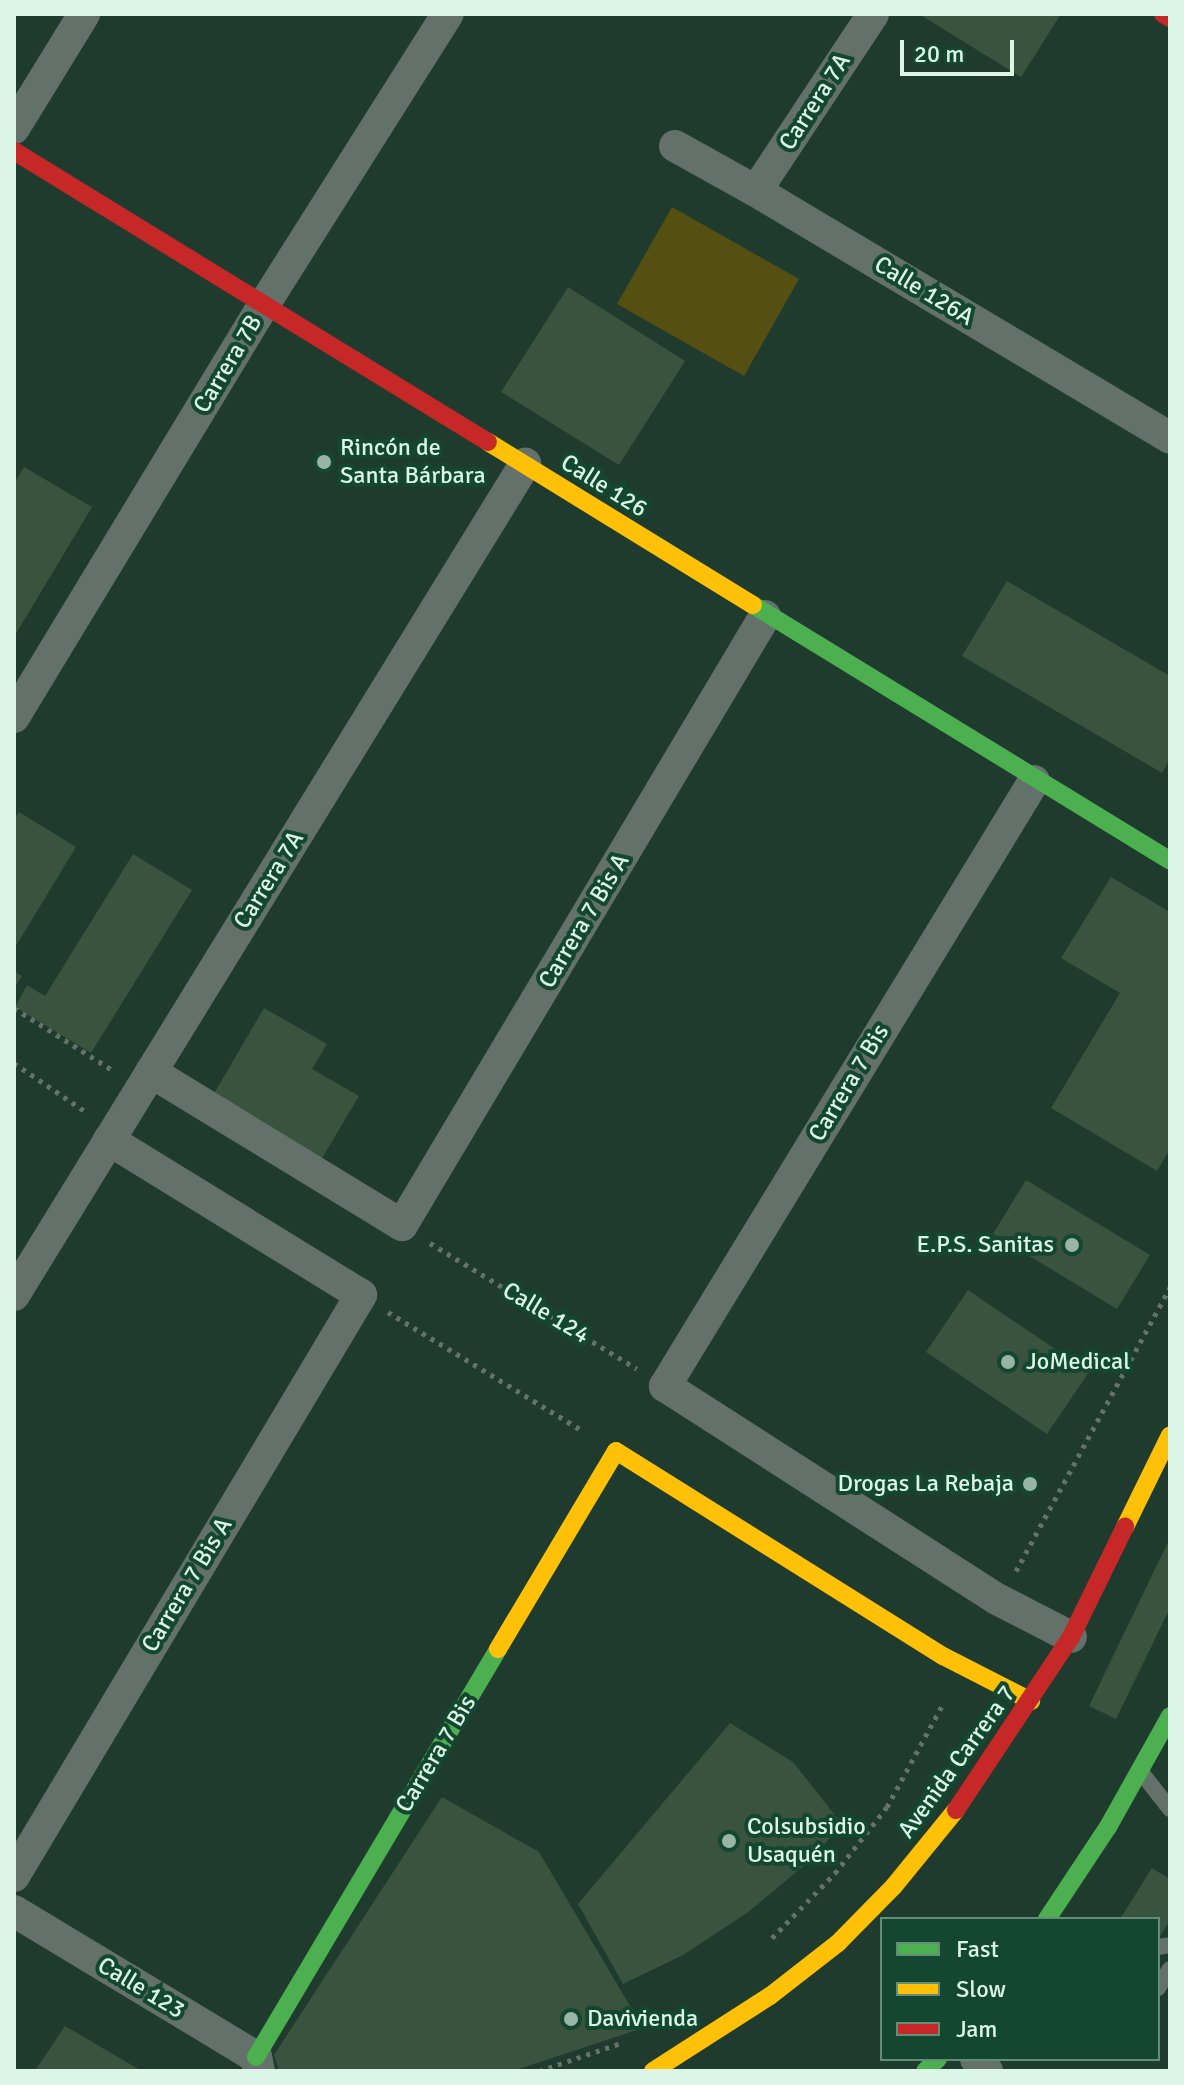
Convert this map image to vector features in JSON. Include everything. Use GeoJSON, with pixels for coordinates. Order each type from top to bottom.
{"type":"FeatureCollection","features":[{"type":"Feature","properties":{"kind":"street"},"geometry":{"type":"LineString","coordinates":[[14,128],[84,14]]}},
{"type":"Feature","properties":{"kind":"street","name":"Carrera 7B"},"geometry":{"type":"LineString","coordinates":[[14,717],[265,303],[448,14]]}},
{"type":"Feature","properties":{"kind":"street","name":"Carrera 7A"},"geometry":{"type":"LineString","coordinates":[[756,191],[873,14]]}},
{"type":"Feature","properties":{"kind":"street"},"geometry":{"type":"LineString","coordinates":[[1163,14],[1170,18]]}},
{"type":"Feature","properties":{"kind":"street","name":"Calle 126A"},"geometry":{"type":"LineString","coordinates":[[675,146],[1170,438]]}},
{"type":"Feature","properties":{"kind":"street","name":"Calle 126"},"geometry":{"type":"LineString","coordinates":[[14,151],[265,303],[765,616],[1170,861]]}},
{"type":"Feature","properties":{"kind":"street","name":"Carrera 7A"},"geometry":{"type":"LineString","coordinates":[[14,1295],[525,464]]}},
{"type":"Feature","properties":{"kind":"street","name":"Carrera 7 Bis A"},"geometry":{"type":"LineString","coordinates":[[402,1225],[765,616]]}},
{"type":"Feature","properties":{"kind":"street","name":"Carrera 7 Bis"},"geometry":{"type":"LineString","coordinates":[[665,1386],[1034,781]]}},
{"type":"Feature","properties":{"kind":"street"},"geometry":{"type":"LineString","coordinates":[[151,1072],[402,1225]]}},
{"type":"Feature","properties":{"kind":"street"},"geometry":{"type":"LineString","coordinates":[[109,1140],[361,1295]]}},
{"type":"Feature","properties":{"kind":"street","name":"Carrera 7 Bis A"},"geometry":{"type":"LineString","coordinates":[[14,1876],[361,1295]]}},
{"type":"Feature","properties":{"kind":"street"},"geometry":{"type":"LineString","coordinates":[[665,1386],[1000,1600],[1071,1637]]}},
{"type":"Feature","properties":{"kind":"street","name":"Avenida Carrera 7"},"geometry":{"type":"LineString","coordinates":[[653,2071],[770,1996],[838,1943],[894,1886],[962,1803],[1071,1637],[1170,1435]]}},
{"type":"Feature","properties":{"kind":"street"},"geometry":{"type":"LineString","coordinates":[[616,1451],[964,1667],[1031,1701]]}},
{"type":"Feature","properties":{"kind":"street","name":"Carrera 7 Bis"},"geometry":{"type":"LineString","coordinates":[[257,2064],[616,1451]]}},
{"type":"Feature","properties":{"kind":"street"},"geometry":{"type":"LineString","coordinates":[[1048,1917],[1141,1772],[1170,1716]]}},
{"type":"Feature","properties":{"kind":"street","name":"Calle 123"},"geometry":{"type":"LineString","coordinates":[[14,1911],[257,2064]]}},
{"type":"Feature","properties":{"kind":"lane"},"geometry":{"type":"LineString","coordinates":[[1141,1772],[1170,1809]]}},
{"type":"Feature","properties":{"kind":"path"},"geometry":{"type":"LineString","coordinates":[[14,1008],[112,1070],[151,1072]]}},
{"type":"Feature","properties":{"kind":"path"},"geometry":{"type":"LineString","coordinates":[[14,1063],[80,1105],[109,1140]]}},
{"type":"Feature","properties":{"kind":"path","name":"Calle 124"},"geometry":{"type":"LineString","coordinates":[[402,1225],[665,1386]]}},
{"type":"Feature","properties":{"kind":"path"},"geometry":{"type":"LineString","coordinates":[[1000,1600],[1170,1287]]}},
{"type":"Feature","properties":{"kind":"path"},"geometry":{"type":"LineString","coordinates":[[361,1295],[616,1451]]}},
{"type":"Feature","properties":{"kind":"path"},"geometry":{"type":"LineString","coordinates":[[763,1947],[835,1873],[887,1807],[964,1667]]}},
{"type":"Feature","properties":{"kind":"path"},"geometry":{"type":"LineString","coordinates":[[539,2071],[624,2042]]}},
{"type":"Feature","properties":{"kind":"shaded area"},"geometry":{"type":"Polygon","coordinates":[[[672,207],[799,279],[744,376],[617,304],[672,207]]]}},
{"type":"Feature","properties":{"kind":"building"},"geometry":{"type":"Polygon","coordinates":[[[919,14],[1061,14],[1021,77],[919,14]]]}},
{"type":"Feature","properties":{"kind":"building"},"geometry":{"type":"Polygon","coordinates":[[[568,287],[685,361],[619,465],[501,392],[568,287]]]}},
{"type":"Feature","properties":{"kind":"building"},"geometry":{"type":"Polygon","coordinates":[[[24,467],[92,507],[14,637],[14,484],[24,467]]]}},
{"type":"Feature","properties":{"kind":"building"},"geometry":{"type":"Polygon","coordinates":[[[1007,581],[1170,676],[1170,759],[1162,773],[962,656],[1007,581]]]}},
{"type":"Feature","properties":{"kind":"building"},"geometry":{"type":"Polygon","coordinates":[[[19,812],[76,847],[14,949],[14,820],[19,812]]]}},
{"type":"Feature","properties":{"kind":"building"},"geometry":{"type":"Polygon","coordinates":[[[133,854],[192,890],[91,1053],[15,1007],[27,985],[45,996],[133,854]]]}},
{"type":"Feature","properties":{"kind":"building"},"geometry":{"type":"Polygon","coordinates":[[[1111,877],[1170,912],[1170,1149],[1157,1171],[1051,1108],[1120,993],[1061,958],[1111,877]]]}},
{"type":"Feature","properties":{"kind":"building"},"geometry":{"type":"Polygon","coordinates":[[[14,971],[22,976],[14,988],[14,971]]]}},
{"type":"Feature","properties":{"kind":"building"},"geometry":{"type":"Polygon","coordinates":[[[264,1008],[327,1044],[312,1069],[359,1096],[321,1160],[212,1097],[264,1008]]]}},
{"type":"Feature","properties":{"kind":"building","name":"E.P.S. Sanitas"},"geometry":{"type":"Polygon","coordinates":[[[1026,1180],[1150,1255],[1117,1309],[993,1234],[1026,1180]]]}},
{"type":"Feature","properties":{"kind":"building","name":"JoMedical"},"geometry":{"type":"Polygon","coordinates":[[[968,1290],[1089,1372],[1047,1434],[926,1352],[968,1290]]]}},
{"type":"Feature","properties":{"kind":"building"},"geometry":{"type":"Polygon","coordinates":[[[1170,1538],[1170,1608],[1116,1719],[1089,1706],[1170,1538]]]}},
{"type":"Feature","properties":{"kind":"building","name":"Colsubsidio Usaquén"},"geometry":{"type":"Polygon","coordinates":[[[730,1723],[793,1762],[842,1824],[812,1859],[747,1913],[683,1955],[623,1984],[578,1904],[730,1723]]]}},
{"type":"Feature","properties":{"kind":"building"},"geometry":{"type":"Polygon","coordinates":[[[442,1797],[539,1852],[643,2028],[513,2071],[279,2071],[274,2055],[442,1797]]]}},
{"type":"Feature","properties":{"kind":"building"},"geometry":{"type":"Polygon","coordinates":[[[1152,1868],[1170,1879],[1170,1920],[1160,1937],[1160,1917],[1121,1917],[1152,1868]]]}},
{"type":"Feature","properties":{"kind":"building"},"geometry":{"type":"Polygon","coordinates":[[[65,2026],[142,2071],[35,2071],[65,2026]]]}},
{"type":"Feature","properties":{"kind":"traffic: fast"},"geometry":{"type":"LineString","coordinates":[[753,605],[1170,861]]}},
{"type":"Feature","properties":{"kind":"traffic: fast"},"geometry":{"type":"LineString","coordinates":[[256,2057],[498,1649]]}},
{"type":"Feature","properties":{"kind":"traffic: fast"},"geometry":{"type":"LineString","coordinates":[[1048,1917],[1108,1827],[1170,1716]]}},
{"type":"Feature","properties":{"kind":"traffic: fast"},"geometry":{"type":"LineString","coordinates":[[925,2071],[936,2061]]}},
{"type":"Feature","properties":{"kind":"traffic: slow"},"geometry":{"type":"LineString","coordinates":[[488,442],[753,605]]}},
{"type":"Feature","properties":{"kind":"traffic: slow"},"geometry":{"type":"LineString","coordinates":[[1125,1527],[1170,1435]]}},
{"type":"Feature","properties":{"kind":"traffic: slow"},"geometry":{"type":"LineString","coordinates":[[498,1649],[616,1451],[943,1656],[1031,1701]]}},
{"type":"Feature","properties":{"kind":"traffic: slow"},"geometry":{"type":"LineString","coordinates":[[653,2071],[770,1996],[838,1943],[894,1886],[956,1810]]}},
{"type":"Feature","properties":{"kind":"traffic: jam"},"geometry":{"type":"LineString","coordinates":[[1163,14],[1170,18]]}},
{"type":"Feature","properties":{"kind":"traffic: jam"},"geometry":{"type":"LineString","coordinates":[[14,151],[488,442]]}},
{"type":"Feature","properties":{"kind":"traffic: jam"},"geometry":{"type":"LineString","coordinates":[[956,1810],[1071,1637],[1125,1527]]}},
{"type":"Feature","properties":{"kind":"place","name":"Rincón de Santa Bárbara"},"geometry":{"type":"Point","coordinates":[324,462]}},
{"type":"Feature","properties":{"kind":"place","name":"E.P.S. Sanitas"},"geometry":{"type":"Point","coordinates":[1072,1245]}},
{"type":"Feature","properties":{"kind":"place","name":"JoMedical"},"geometry":{"type":"Point","coordinates":[1008,1362]}},
{"type":"Feature","properties":{"kind":"place","name":"Drogas La Rebaja"},"geometry":{"type":"Point","coordinates":[1030,1484]}},
{"type":"Feature","properties":{"kind":"place","name":"Colsubsidio Usaquén"},"geometry":{"type":"Point","coordinates":[729,1841]}},
{"type":"Feature","properties":{"kind":"place","name":"Davivienda"},"geometry":{"type":"Point","coordinates":[571,2019]}}]}
